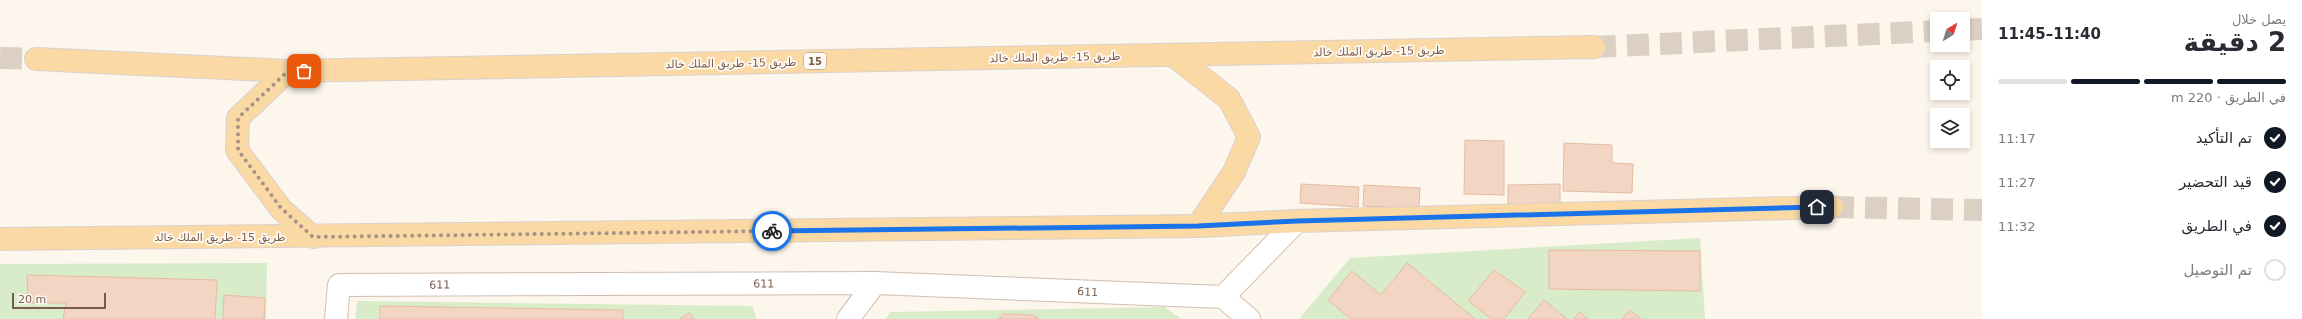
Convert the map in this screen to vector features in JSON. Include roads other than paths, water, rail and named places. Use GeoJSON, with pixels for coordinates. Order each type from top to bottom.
{"type":"FeatureCollection","features":[{"type":"Feature","properties":{"kind":"main road","name":"طريق 15- طريق الملك خالد"},"geometry":{"type":"LineString","coordinates":[[36,59],[288,71],[1594,47]]}},
{"type":"Feature","properties":{"kind":"main road"},"geometry":{"type":"LineString","coordinates":[[1173,55],[1229,99],[1249,137],[1234,172],[1198,226]]}},
{"type":"Feature","properties":{"kind":"main road"},"geometry":{"type":"LineString","coordinates":[[288,71],[238,118],[238,150],[281,208],[313,237]]}},
{"type":"Feature","properties":{"kind":"main road","name":"طريق 15- طريق الملك خالد"},"geometry":{"type":"LineString","coordinates":[[0,239],[313,237],[1198,226],[1297,221],[1832,207]]}},
{"type":"Feature","properties":{"kind":"street"},"geometry":{"type":"LineString","coordinates":[[1249,319],[1223,297],[1297,221]]}},
{"type":"Feature","properties":{"kind":"street"},"geometry":{"type":"LineString","coordinates":[[848,319],[874,283]]}},
{"type":"Feature","properties":{"kind":"street","name":"611"},"geometry":{"type":"LineString","coordinates":[[336,319],[339,285],[874,283],[1223,297]]}},
{"type":"Feature","properties":{"kind":"tunnel"},"geometry":{"type":"LineString","coordinates":[[1970,30],[1982,29]]}},
{"type":"Feature","properties":{"kind":"tunnel"},"geometry":{"type":"LineString","coordinates":[[1594,47],[1930,31]]}},
{"type":"Feature","properties":{"kind":"tunnel"},"geometry":{"type":"LineString","coordinates":[[0,58],[36,59]]}},
{"type":"Feature","properties":{"kind":"tunnel"},"geometry":{"type":"LineString","coordinates":[[1832,207],[1982,210]]}}]}
